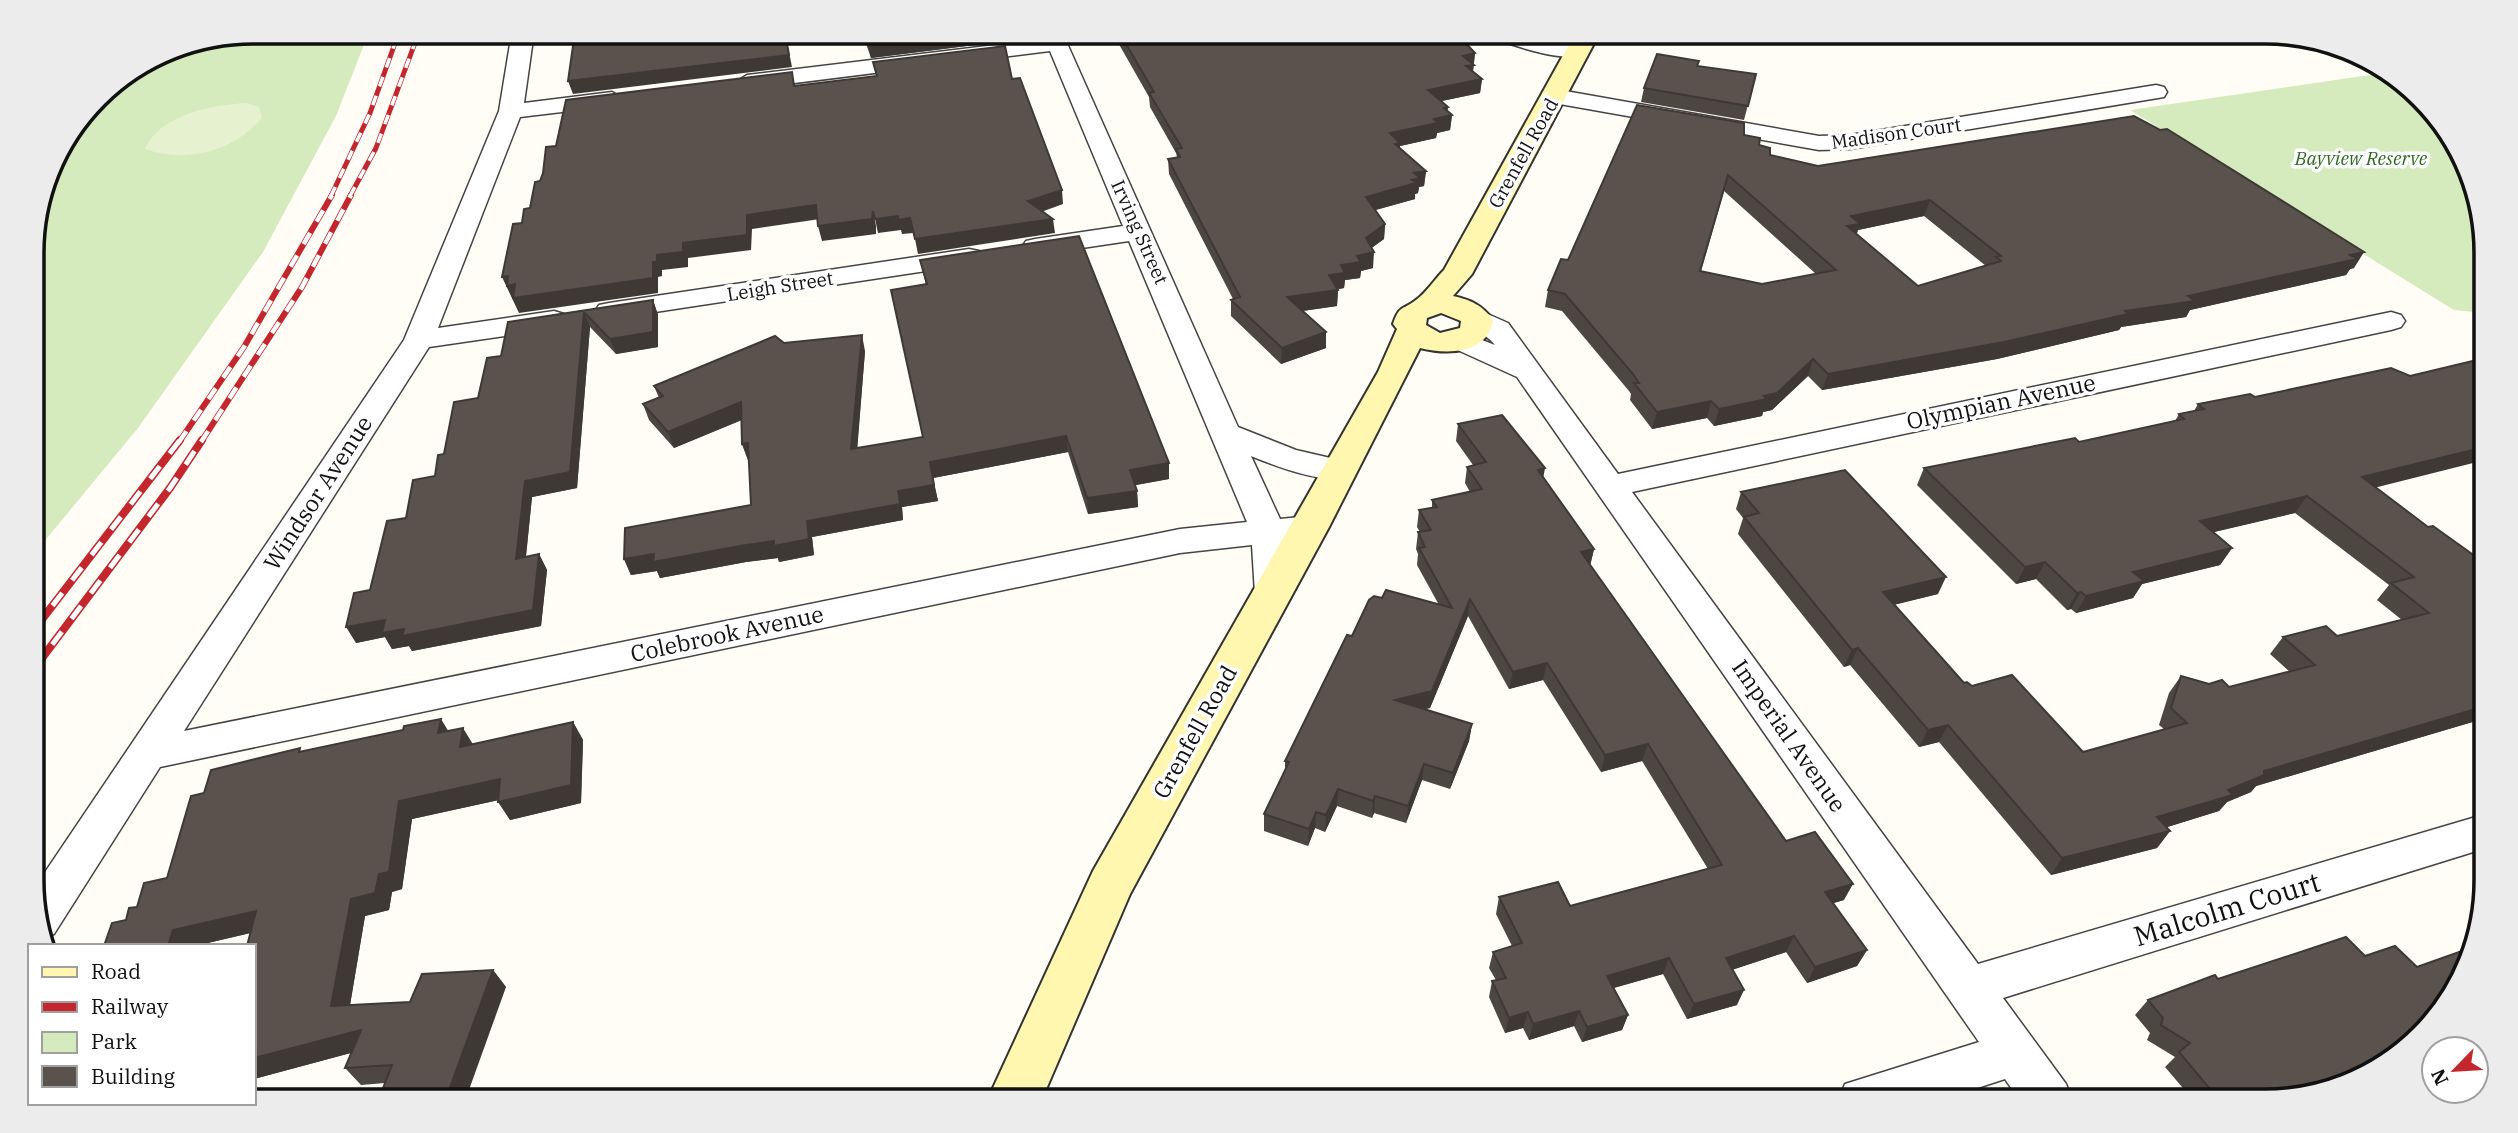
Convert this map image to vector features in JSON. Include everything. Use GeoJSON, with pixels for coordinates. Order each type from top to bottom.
{"type":"FeatureCollection","features":[{"type":"Feature","properties":{"kind":"street","name":"Windsor Avenue"},"geometry":{"type":"LineString","coordinates":[[46,908],[419,340],[511,111],[521,44]]}},
{"type":"Feature","properties":{"kind":"street"},"geometry":{"type":"LineString","coordinates":[[729,84],[1012,44]]}},
{"type":"Feature","properties":{"kind":"street","name":"Irving Street"},"geometry":{"type":"LineString","coordinates":[[1057,44],[1268,531],[1273,594]]}},
{"type":"Feature","properties":{"kind":"street","name":"Grenfell Road"},"geometry":{"type":"LineString","coordinates":[[1019,1089],[1110,886],[1310,527],[1394,372],[1420,317],[1457,274],[1580,44]]}},
{"type":"Feature","properties":{"kind":"street","name":"Madison Court"},"geometry":{"type":"LineString","coordinates":[[1554,96],[1819,143],[1850,142],[2156,92]]}},
{"type":"Feature","properties":{"kind":"street"},"geometry":{"type":"LineString","coordinates":[[511,111],[633,96]]}},
{"type":"Feature","properties":{"kind":"street","name":"Leigh Street"},"geometry":{"type":"LineString","coordinates":[[419,340],[1140,231]]}},
{"type":"Feature","properties":{"kind":"street"},"geometry":{"type":"LineString","coordinates":[[1457,274],[1463,328]]}},
{"type":"Feature","properties":{"kind":"street"},"geometry":{"type":"LineString","coordinates":[[1420,317],[1425,339],[1463,328]]}},
{"type":"Feature","properties":{"kind":"street","name":"Olympian Avenue"},"geometry":{"type":"LineString","coordinates":[[1611,485],[2391,321]]}},
{"type":"Feature","properties":{"kind":"street"},"geometry":{"type":"LineString","coordinates":[[1394,372],[1463,328]]}},
{"type":"Feature","properties":{"kind":"street","name":"Imperial Avenue"},"geometry":{"type":"LineString","coordinates":[[1463,328],[1528,371],[2040,1089]]}},
{"type":"Feature","properties":{"kind":"street"},"geometry":{"type":"LineString","coordinates":[[1226,433],[1288,459],[1341,470]]}},
{"type":"Feature","properties":{"kind":"street","name":"Colebrook Avenue"},"geometry":{"type":"LineString","coordinates":[[146,754],[1180,541],[1310,527]]}},
{"type":"Feature","properties":{"kind":"street","name":"Malcolm Court"},"geometry":{"type":"LineString","coordinates":[[1968,988],[2474,835]]}},
{"type":"Feature","properties":{"kind":"street"},"geometry":{"type":"LineString","coordinates":[[1901,1089],[2014,1054]]}},
{"type":"Feature","properties":{"kind":"green space"},"geometry":{"type":"Polygon","coordinates":[[[239,44],[364,44],[336,116],[263,252],[138,428],[44,542],[44,239],[51,199],[72,148],[96,115],[115,96],[160,65],[186,55],[239,44]]]}},
{"type":"Feature","properties":{"kind":"green space","name":"Bayview Reserve"},"geometry":{"type":"Polygon","coordinates":[[[2374,74],[2413,105],[2431,126],[2458,173],[2472,226],[2474,312],[2454,310],[2130,110],[2374,74]]]}},
{"type":"Feature","properties":{"kind":"green space"},"geometry":{"type":"Polygon","coordinates":[[[246,103],[259,107],[262,118],[238,139],[224,146],[209,152],[177,155],[145,149],[152,137],[174,120],[203,109],[246,103]]]}},
{"type":"Feature","properties":{"kind":"building"},"geometry":{"type":"Polygon","coordinates":[[[573,44],[787,44],[789,55],[568,81],[573,44]]]}},
{"type":"Feature","properties":{"kind":"building"},"geometry":{"type":"Polygon","coordinates":[[[1126,44],[1466,44],[1475,53],[1463,56],[1474,65],[1466,66],[1482,79],[1428,90],[1448,107],[1444,108],[1452,115],[1434,119],[1438,123],[1390,133],[1400,143],[1395,144],[1426,171],[1414,173],[1420,178],[1412,180],[1416,183],[1366,197],[1385,224],[1366,238],[1374,252],[1357,256],[1361,262],[1341,265],[1345,273],[1329,275],[1338,290],[1287,297],[1326,332],[1282,348],[1231,300],[1240,297],[1168,159],[1180,157],[1176,149],[1182,148],[1149,93],[1154,92],[1126,44]]]}},
{"type":"Feature","properties":{"kind":"building"},"geometry":{"type":"Polygon","coordinates":[[[1005,46],[1012,79],[1020,78],[1062,190],[1028,201],[1053,219],[915,239],[910,218],[899,220],[898,216],[875,219],[873,211],[872,219],[818,226],[816,205],[747,215],[747,235],[683,243],[683,252],[657,255],[657,262],[653,262],[653,278],[513,298],[515,284],[507,286],[508,276],[502,277],[513,224],[522,223],[524,209],[530,208],[535,182],[540,181],[543,173],[546,147],[556,146],[566,100],[792,72],[794,86],[877,76],[873,62],[1005,46]]]}},
{"type":"Feature","properties":{"kind":"building"},"geometry":{"type":"Polygon","coordinates":[[[1657,54],[1699,61],[1697,66],[1756,74],[1748,106],[1644,88],[1657,54]]]}},
{"type":"Feature","properties":{"kind":"building"},"geometry":{"type":"Polygon","coordinates":[[[1637,105],[1744,123],[1744,135],[1760,138],[1759,145],[1770,148],[1770,155],[1818,166],[2134,116],[2160,130],[2167,129],[2364,252],[2350,255],[2357,259],[2188,296],[2195,301],[2125,311],[2128,314],[2004,342],[1828,374],[1813,359],[1777,393],[1764,396],[1767,399],[1719,409],[1711,401],[1657,412],[1634,383],[1639,383],[1633,374],[1565,294],[1548,290],[1561,259],[1568,260],[1637,105]],[[1728,175],[1700,271],[1762,284],[1836,270],[1728,175]],[[1930,200],[1851,216],[1860,224],[1847,226],[1918,286],[2001,261],[1996,257],[2001,256],[1930,200]]]}},
{"type":"Feature","properties":{"kind":"building"},"geometry":{"type":"Polygon","coordinates":[[[1079,236],[1169,463],[1130,470],[1137,491],[1087,498],[1066,436],[930,462],[934,485],[898,491],[900,504],[807,521],[809,539],[774,546],[774,541],[740,546],[653,562],[654,554],[624,559],[625,528],[751,505],[748,443],[742,444],[741,402],[668,432],[643,404],[663,396],[654,386],[775,336],[784,343],[862,335],[851,449],[923,437],[891,290],[927,284],[920,260],[1079,236]]]}},
{"type":"Feature","properties":{"kind":"building"},"geometry":{"type":"Polygon","coordinates":[[[653,300],[653,332],[610,339],[584,312],[570,472],[525,481],[516,559],[539,554],[533,610],[402,636],[404,629],[382,633],[385,620],[346,627],[354,593],[370,590],[387,521],[406,518],[413,480],[435,476],[438,455],[444,454],[454,402],[478,398],[487,358],[501,356],[508,322],[653,300]]]}},
{"type":"Feature","properties":{"kind":"building"},"geometry":{"type":"Polygon","coordinates":[[[2474,361],[2474,450],[2362,477],[2428,527],[2433,526],[2474,555],[2474,710],[2264,771],[2264,775],[2228,790],[2233,795],[2157,817],[2170,831],[2062,858],[1948,725],[1928,730],[1858,648],[1852,650],[1744,517],[1759,513],[1741,492],[1845,470],[1946,577],[1883,592],[1964,683],[1972,686],[2012,675],[2083,752],[2187,723],[2171,708],[2181,676],[2209,684],[2222,680],[2229,687],[2315,665],[2283,637],[2326,626],[2337,636],[2429,613],[2391,583],[2414,577],[2307,496],[2200,521],[2232,548],[2133,572],[2144,581],[2086,596],[2081,592],[2077,593],[2045,562],[2025,567],[1924,468],[2075,438],[2079,442],[2184,419],[2179,414],[2204,409],[2198,404],[2250,394],[2255,397],[2391,368],[2410,376],[2474,361]]]}},
{"type":"Feature","properties":{"kind":"building"},"geometry":{"type":"Polygon","coordinates":[[[1502,415],[1545,468],[1538,470],[1594,549],[1581,552],[1786,841],[1815,832],[1853,884],[1825,892],[1867,950],[1815,967],[1794,936],[1726,958],[1744,990],[1694,1004],[1669,958],[1607,976],[1628,1015],[1587,1027],[1579,1011],[1533,1024],[1528,1012],[1509,1018],[1492,981],[1506,978],[1493,952],[1522,943],[1499,897],[1558,882],[1570,906],[1722,865],[1648,744],[1605,755],[1547,663],[1513,672],[1470,599],[1432,691],[1395,700],[1472,724],[1453,773],[1424,764],[1408,806],[1375,796],[1373,801],[1338,789],[1326,815],[1316,812],[1309,829],[1264,814],[1289,762],[1285,761],[1347,635],[1352,636],[1369,600],[1374,596],[1382,598],[1386,590],[1452,608],[1419,548],[1425,547],[1418,532],[1431,530],[1419,510],[1437,507],[1432,500],[1482,489],[1467,467],[1486,462],[1458,424],[1502,415]]]}},
{"type":"Feature","properties":{"kind":"building"},"geometry":{"type":"Polygon","coordinates":[[[441,719],[438,733],[463,728],[460,747],[573,722],[571,785],[498,802],[500,779],[399,801],[389,872],[379,874],[375,893],[351,899],[331,1006],[410,1002],[422,974],[493,970],[449,1089],[383,1089],[392,1065],[345,1068],[361,1030],[256,1057],[256,944],[248,944],[256,911],[173,930],[169,944],[105,944],[112,923],[126,920],[129,908],[137,907],[144,883],[167,878],[191,796],[204,793],[211,770],[300,748],[299,752],[403,730],[404,726],[441,719]]]}},
{"type":"Feature","properties":{"kind":"building"},"geometry":{"type":"Polygon","coordinates":[[[2346,937],[2365,956],[2395,946],[2417,967],[2461,951],[2446,985],[2431,1007],[2413,1028],[2392,1046],[2358,1068],[2332,1078],[2279,1089],[2210,1089],[2179,1052],[2190,1043],[2161,1025],[2163,1018],[2148,1000],[2215,975],[2218,979],[2346,937]]]}},
{"type":"Feature","properties":{"kind":"railway"},"geometry":{"type":"LineString","coordinates":[[331,196],[370,113],[395,44]]}},
{"type":"Feature","properties":{"kind":"railway"},"geometry":{"type":"LineString","coordinates":[[350,196],[376,148],[415,44]]}},
{"type":"Feature","properties":{"kind":"railway"},"geometry":{"type":"LineString","coordinates":[[179,442],[244,347],[332,195]]}},
{"type":"Feature","properties":{"kind":"railway"},"geometry":{"type":"LineString","coordinates":[[201,442],[302,287],[351,195]]}},
{"type":"Feature","properties":{"kind":"railway"},"geometry":{"type":"LineString","coordinates":[[44,617],[180,440]]}},
{"type":"Feature","properties":{"kind":"railway"},"geometry":{"type":"LineString","coordinates":[[44,655],[170,488],[202,440]]}}]}
